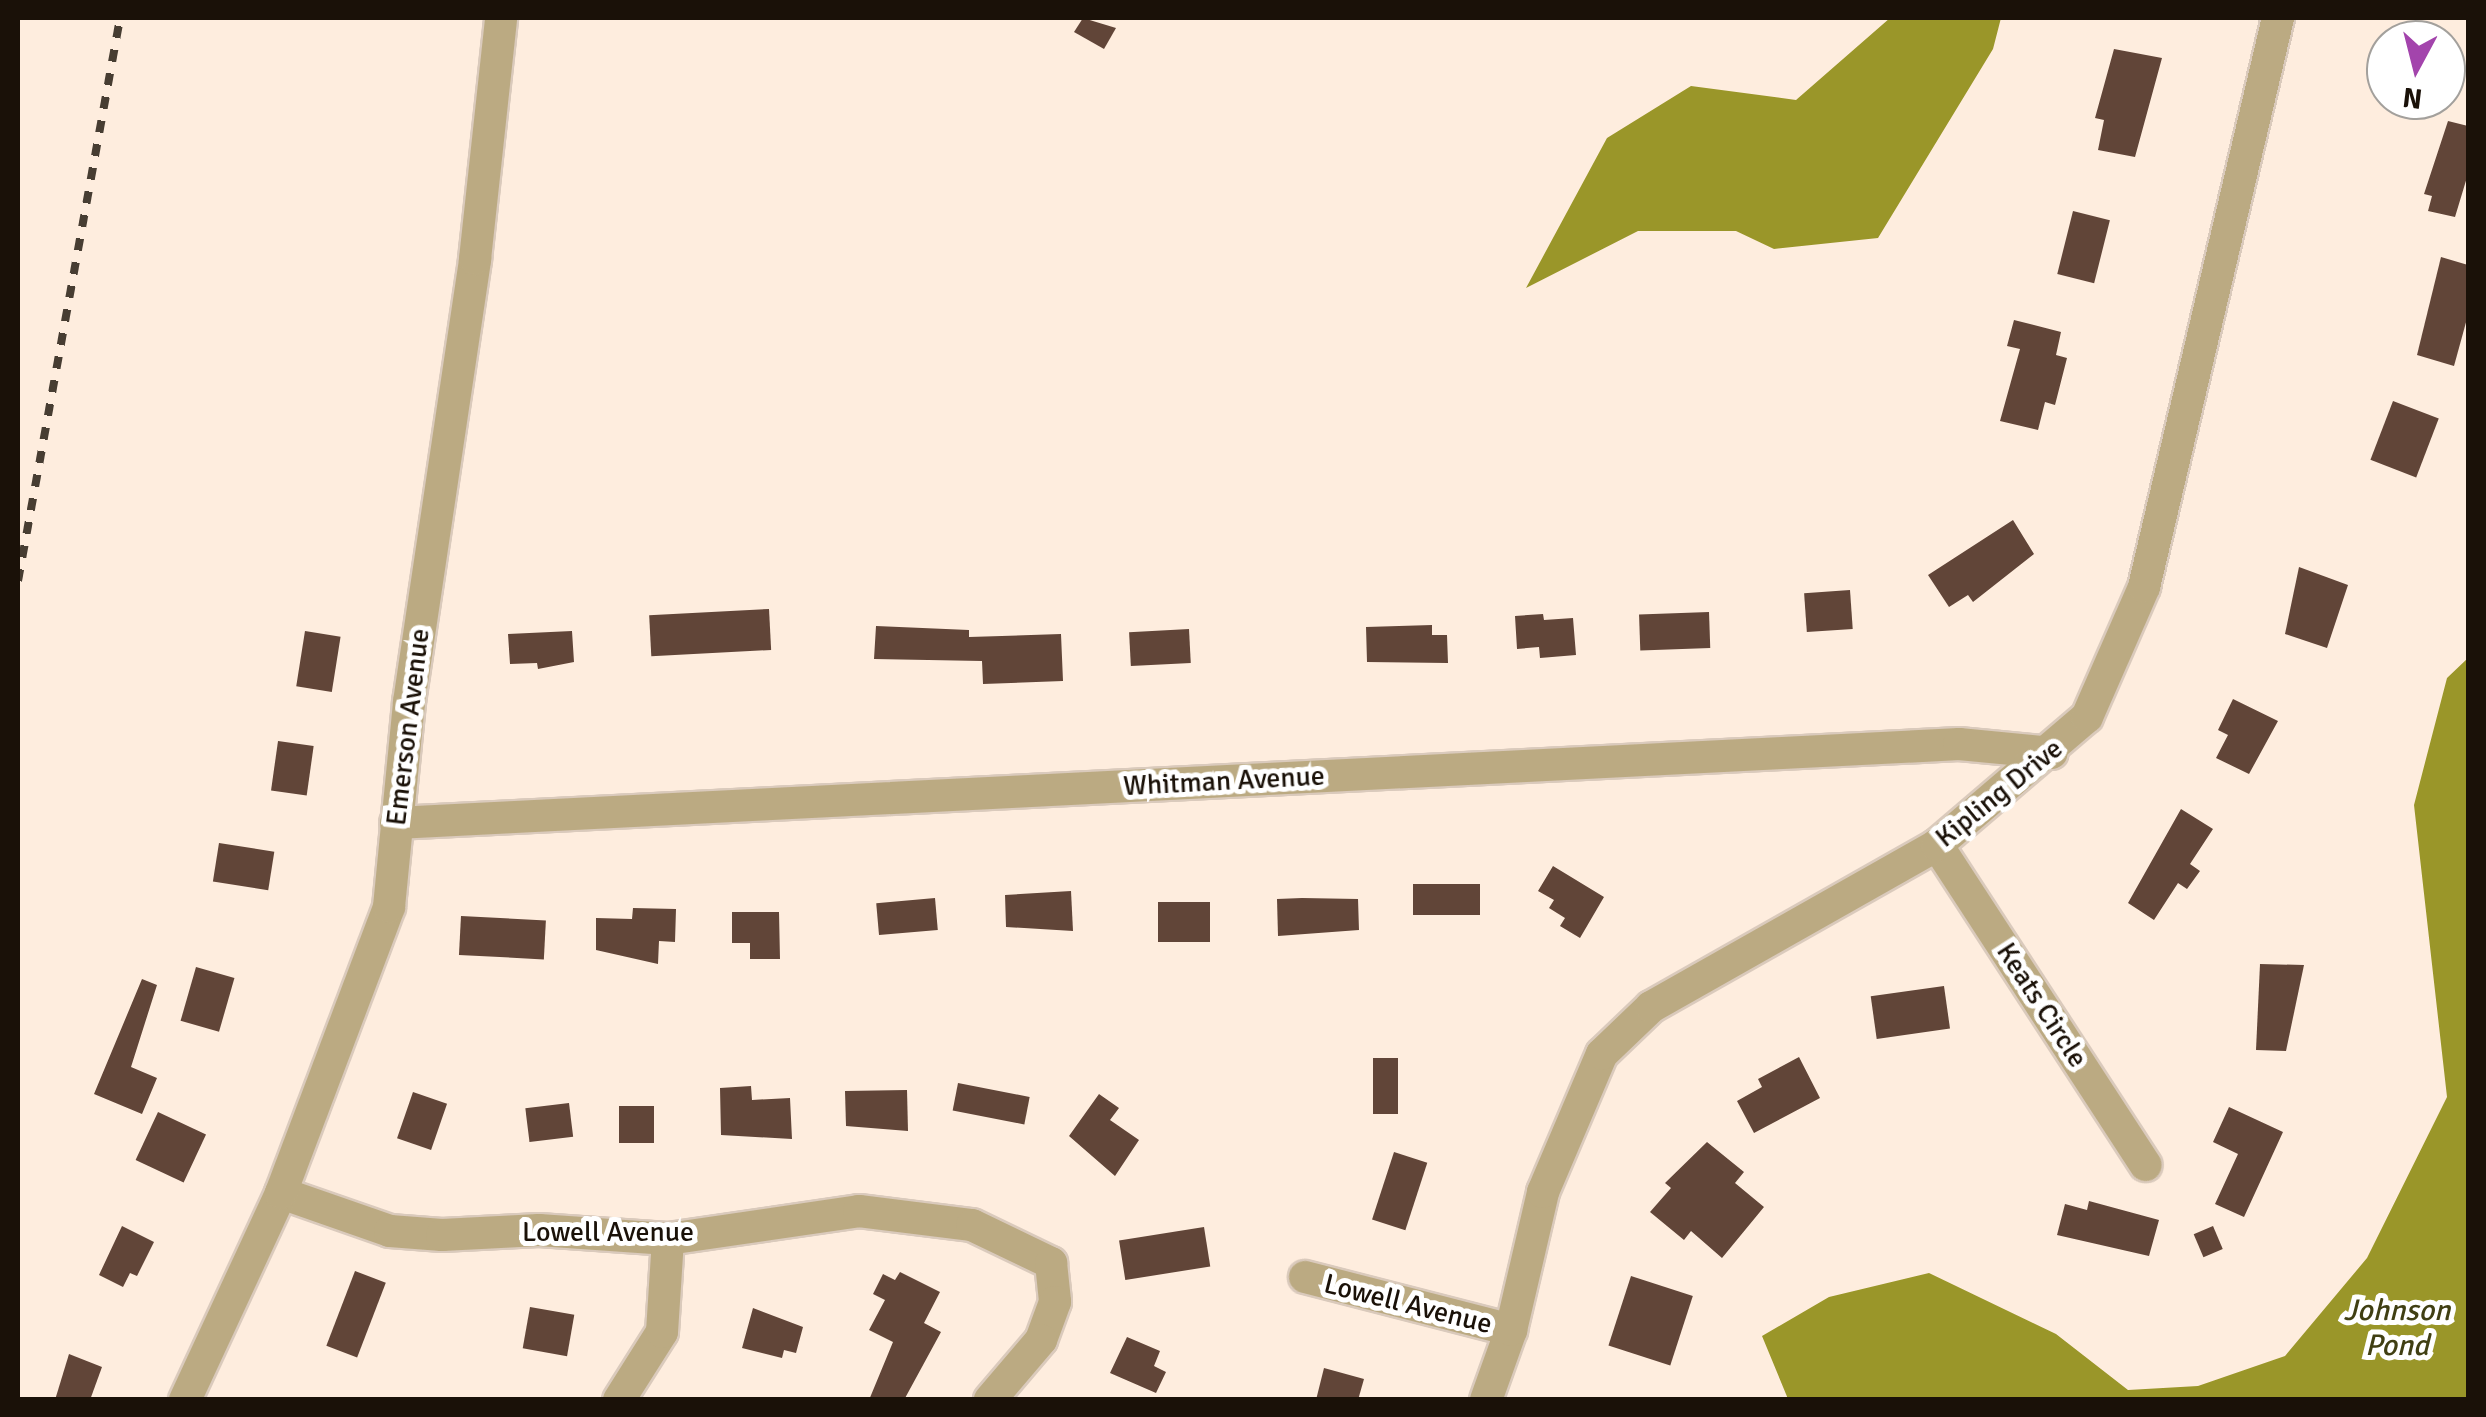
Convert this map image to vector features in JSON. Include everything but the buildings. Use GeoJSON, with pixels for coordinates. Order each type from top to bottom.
{"type":"FeatureCollection","features":[{"type":"Feature","properties":{"kind":"street","name":"Emerson Avenue"},"geometry":{"type":"LineString","coordinates":[[185,1400],[281,1193],[388,907],[396,823],[475,258],[501,18]]}},
{"type":"Feature","properties":{"kind":"street","name":"Kipling Drive"},"geometry":{"type":"LineString","coordinates":[[1486,1400],[1511,1330],[1543,1192],[1602,1054],[1651,1008],[1937,845],[2052,753],[2087,717],[2144,587],[2278,18]]}},
{"type":"Feature","properties":{"kind":"street","name":"Whitman Avenue"},"geometry":{"type":"LineString","coordinates":[[396,823],[1959,744],[2052,753]]}},
{"type":"Feature","properties":{"kind":"street","name":"Keats Circle"},"geometry":{"type":"LineString","coordinates":[[1937,845],[2146,1165]]}},
{"type":"Feature","properties":{"kind":"street","name":"Lowell Avenue"},"geometry":{"type":"LineString","coordinates":[[281,1193],[390,1231],[442,1236],[539,1230],[668,1239],[859,1211],[972,1225],[1051,1263],[1055,1302],[1041,1340],[990,1400]]}},
{"type":"Feature","properties":{"kind":"street"},"geometry":{"type":"LineString","coordinates":[[619,1400],[662,1332],[668,1239]]}},
{"type":"Feature","properties":{"kind":"street","name":"Lowell Avenue"},"geometry":{"type":"LineString","coordinates":[[1304,1278],[1511,1330]]}},
{"type":"Feature","properties":{"kind":"water"},"geometry":{"type":"Polygon","coordinates":[[[1890,18],[2001,18],[1993,49],[1878,238],[1774,249],[1736,231],[1638,231],[1526,288],[1607,138],[1691,86],[1796,100],[1890,18]]]}},
{"type":"Feature","properties":{"kind":"water","name":"Johnson Pond"},"geometry":{"type":"Polygon","coordinates":[[[2468,658],[2468,1399],[1788,1399],[1762,1336],[1829,1297],[1929,1273],[2056,1334],[2128,1390],[2198,1386],[2285,1356],[2367,1258],[2447,1097],[2414,805],[2447,678],[2468,658]]]}},
{"type":"Feature","properties":{"kind":"railway"},"geometry":{"type":"LineString","coordinates":[[18,581],[120,18]]}}]}
